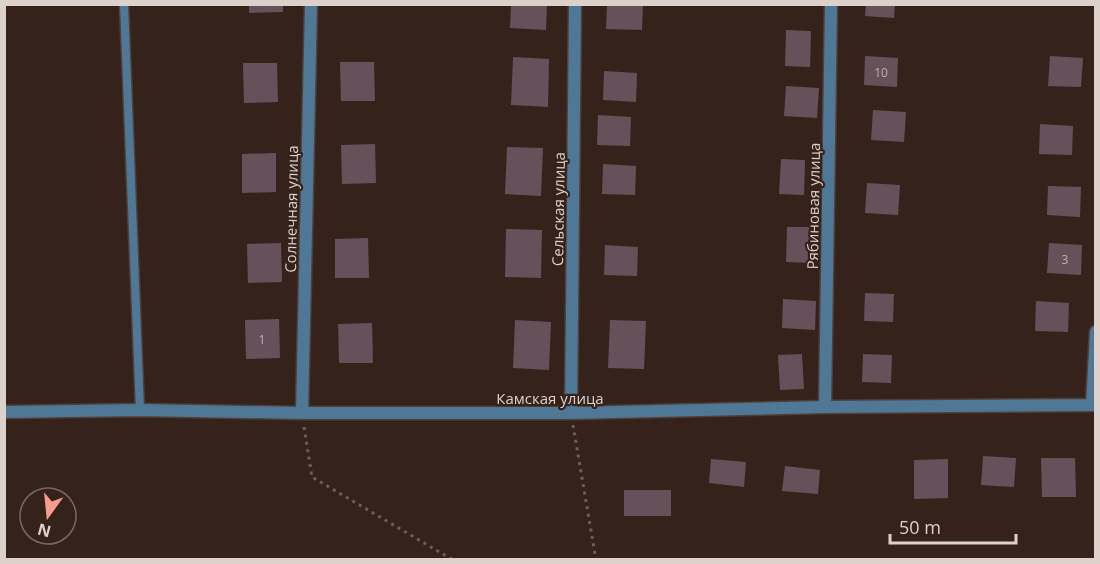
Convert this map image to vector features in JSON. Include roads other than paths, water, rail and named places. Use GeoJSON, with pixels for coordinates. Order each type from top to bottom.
{"type":"FeatureCollection","features":[{"type":"Feature","properties":{"kind":"street","name":"Солнечная улица"},"geometry":{"type":"LineString","coordinates":[[302,413],[311,4]]}},
{"type":"Feature","properties":{"kind":"street","name":"Сельская улица"},"geometry":{"type":"LineString","coordinates":[[571,413],[575,4]]}},
{"type":"Feature","properties":{"kind":"street","name":"Рябиновая улица"},"geometry":{"type":"LineString","coordinates":[[825,407],[831,4]]}},
{"type":"Feature","properties":{"kind":"street"},"geometry":{"type":"LineString","coordinates":[[1094,405],[1095,332]]}},
{"type":"Feature","properties":{"kind":"street","name":"Камская улица"},"geometry":{"type":"LineString","coordinates":[[4,412],[140,410],[302,413],[571,413],[825,407],[1094,405]]}},
{"type":"Feature","properties":{"kind":"lane"},"geometry":{"type":"LineString","coordinates":[[124,4],[140,410]]}}]}
